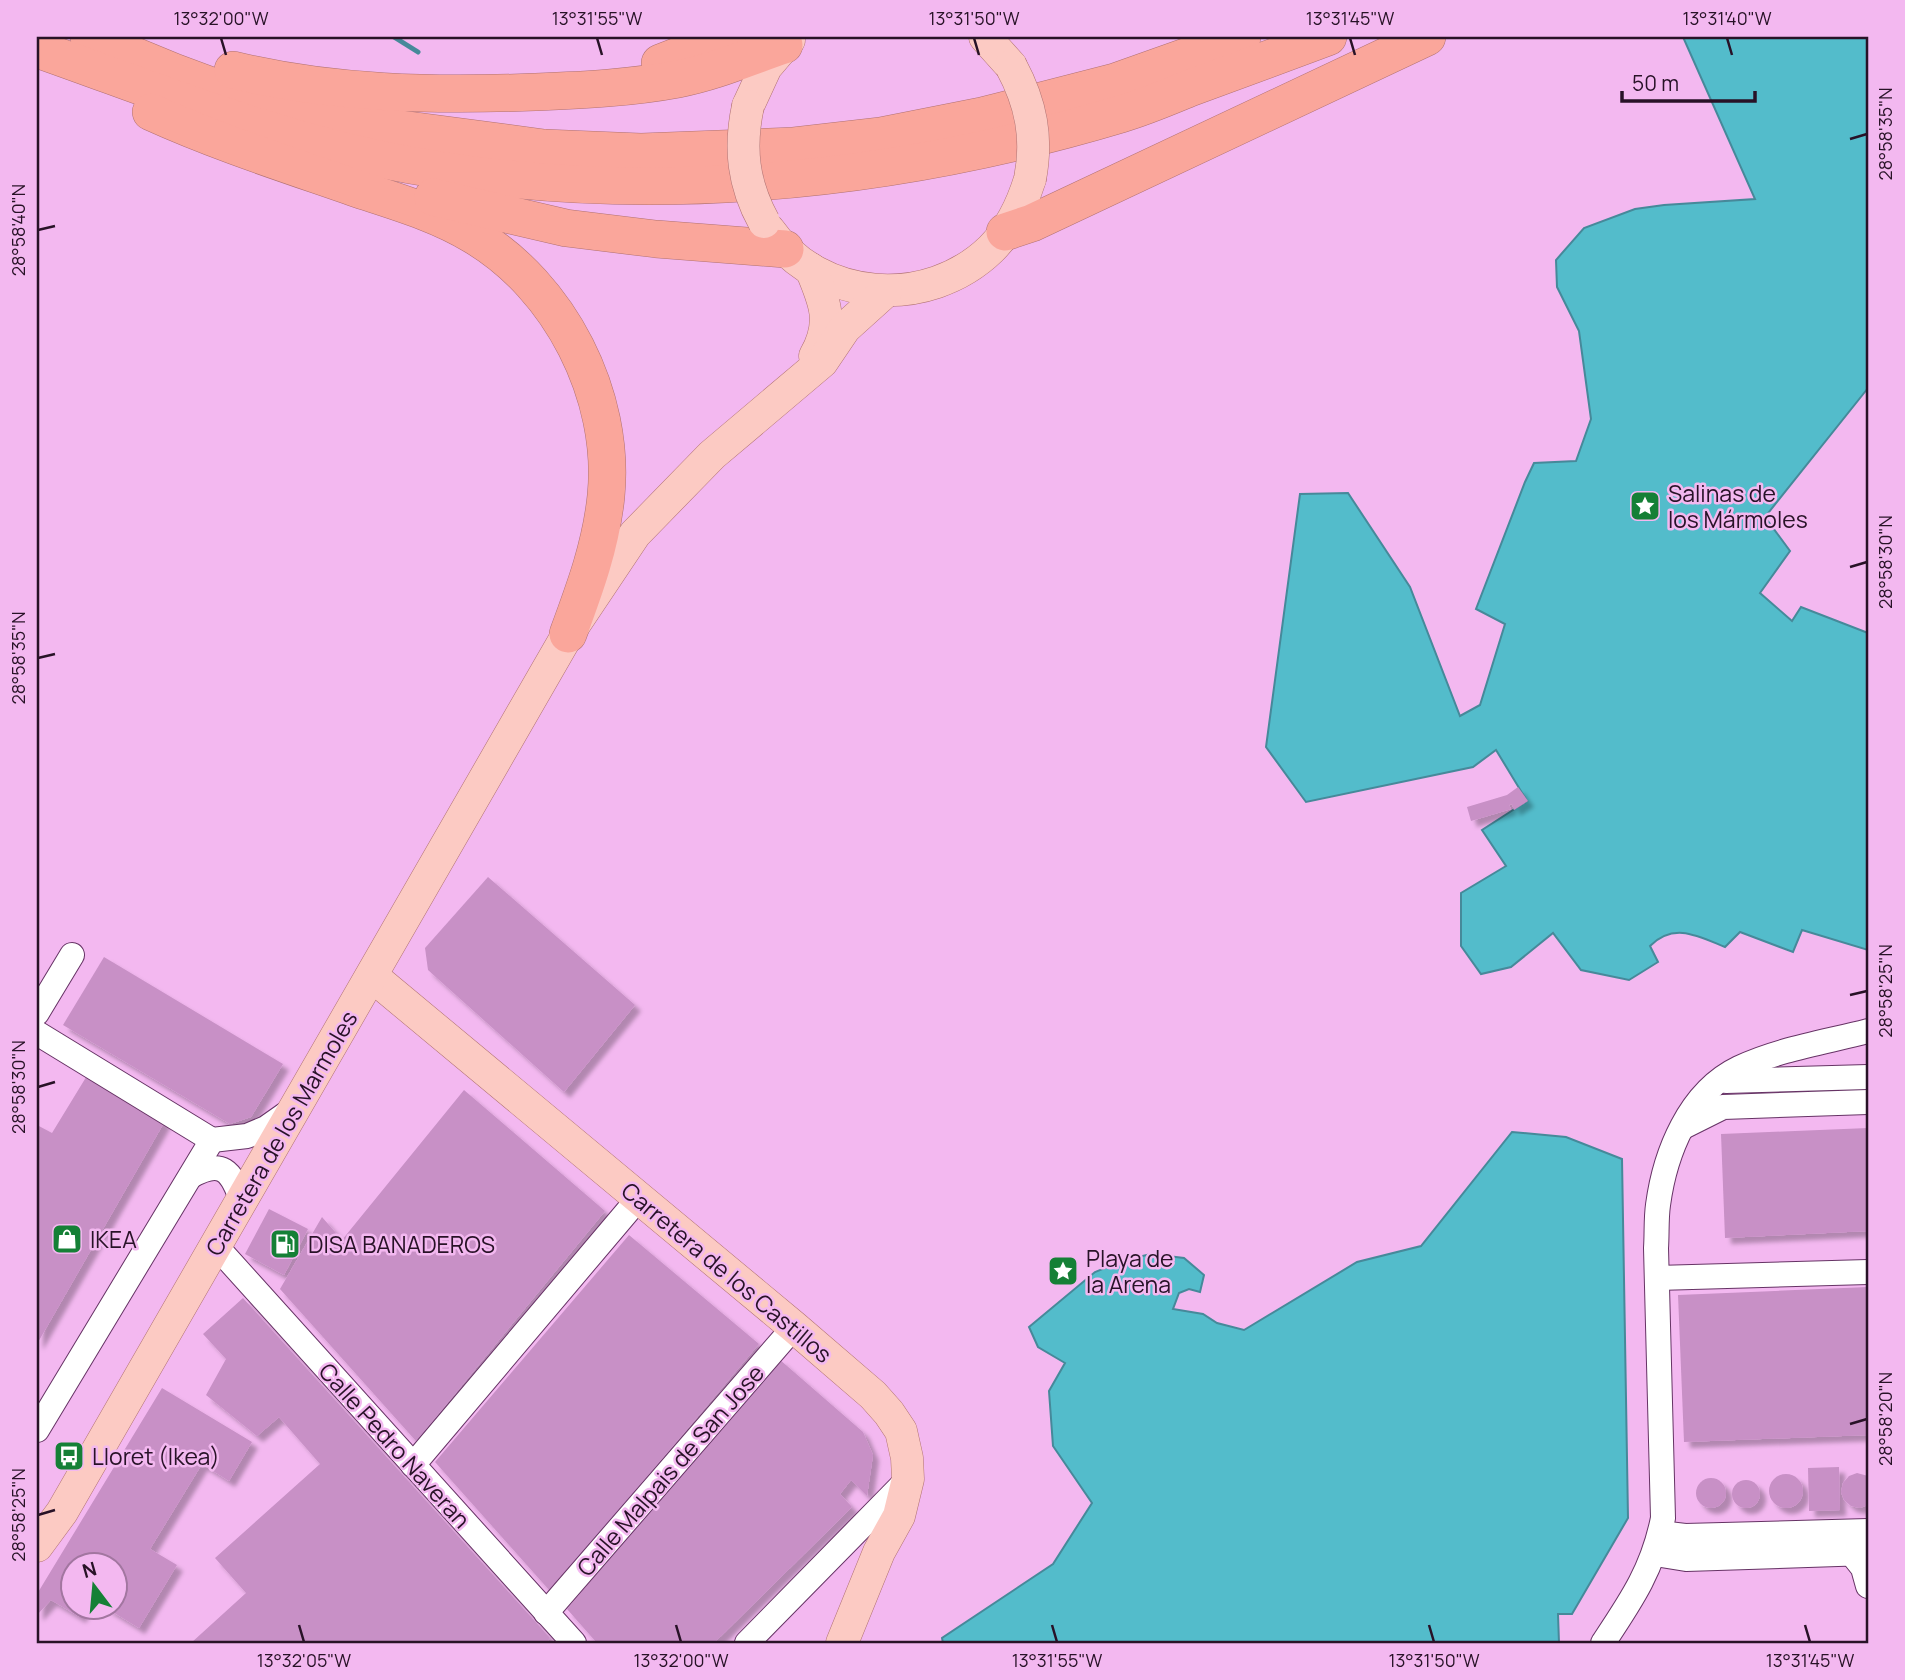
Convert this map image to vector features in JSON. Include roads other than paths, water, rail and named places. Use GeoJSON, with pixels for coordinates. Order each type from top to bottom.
{"type":"FeatureCollection","features":[{"type":"Feature","properties":{"kind":"highway"},"geometry":{"type":"LineString","coordinates":[[89,37],[252,101],[355,123],[544,148],[641,152],[794,146],[881,136],[982,116],[1115,82],[1242,37]]}},
{"type":"Feature","properties":{"kind":"highway"},"geometry":{"type":"LineString","coordinates":[[108,37],[270,79],[335,88],[477,94],[641,85],[716,70],[788,41]]}},
{"type":"Feature","properties":{"kind":"highway"},"geometry":{"type":"LineString","coordinates":[[557,91],[679,57],[727,37]]}},
{"type":"Feature","properties":{"kind":"highway"},"geometry":{"type":"LineString","coordinates":[[37,49],[276,134],[374,158],[445,171],[520,180],[637,186],[795,180],[989,148],[1123,113],[1328,37]]}},
{"type":"Feature","properties":{"kind":"highway"},"geometry":{"type":"LineString","coordinates":[[1006,232],[1032,223],[1427,37]]}},
{"type":"Feature","properties":{"kind":"highway"},"geometry":{"type":"LineString","coordinates":[[37,65],[200,134],[407,205],[446,222],[473,234],[506,258],[535,286],[562,321],[582,360],[595,396],[606,457],[606,494],[601,528],[592,569],[568,634]]}},
{"type":"Feature","properties":{"kind":"highway"},"geometry":{"type":"LineString","coordinates":[[125,100],[338,172],[490,212],[566,228],[656,239],[787,247]]}},
{"type":"Feature","properties":{"kind":"main road"},"geometry":{"type":"LineString","coordinates":[[787,247],[834,281],[859,288],[886,291],[925,286],[961,271],[978,261],[1006,232],[1016,216],[1030,179],[1034,145],[1026,96],[1011,66],[985,37]]}},
{"type":"Feature","properties":{"kind":"main road"},"geometry":{"type":"LineString","coordinates":[[788,41],[759,79],[748,106],[742,140],[745,174],[756,207],[787,247],[826,307],[822,344],[803,379]]}},
{"type":"Feature","properties":{"kind":"main road","name":"Carretera de los Marmoles"},"geometry":{"type":"LineString","coordinates":[[37,1546],[62,1512],[568,634],[635,534],[712,455],[822,362],[845,328],[886,291]]}},
{"type":"Feature","properties":{"kind":"main road","name":"Carretera de los Castillos"},"geometry":{"type":"LineString","coordinates":[[372,976],[794,1327],[873,1395],[889,1413],[901,1432],[907,1458],[908,1479],[899,1516],[879,1552],[842,1643]]}},
{"type":"Feature","properties":{"kind":"street"},"geometry":{"type":"LineString","coordinates":[[37,1013],[72,955]]}},
{"type":"Feature","properties":{"kind":"street"},"geometry":{"type":"LineString","coordinates":[[1604,1643],[1634,1597],[1658,1544],[1664,1518],[1657,1207],[1667,1164],[1682,1128],[1705,1093],[1739,1068],[1868,1031]]}},
{"type":"Feature","properties":{"kind":"street"},"geometry":{"type":"LineString","coordinates":[[37,1033],[212,1140],[247,1136],[266,1128],[297,1107]]}},
{"type":"Feature","properties":{"kind":"street"},"geometry":{"type":"LineString","coordinates":[[1719,1081],[1868,1077]]}},
{"type":"Feature","properties":{"kind":"street"},"geometry":{"type":"LineString","coordinates":[[1682,1128],[1724,1107],[1868,1102]]}},
{"type":"Feature","properties":{"kind":"street"},"geometry":{"type":"LineString","coordinates":[[37,1430],[212,1140]]}},
{"type":"Feature","properties":{"kind":"street"},"geometry":{"type":"LineString","coordinates":[[191,1175],[205,1168],[220,1168],[236,1182],[242,1200]]}},
{"type":"Feature","properties":{"kind":"street"},"geometry":{"type":"LineString","coordinates":[[413,1465],[638,1199]]}},
{"type":"Feature","properties":{"kind":"street","name":"Calle Pedro Naveran"},"geometry":{"type":"LineString","coordinates":[[216,1246],[574,1643]]}},
{"type":"Feature","properties":{"kind":"street"},"geometry":{"type":"LineString","coordinates":[[1657,1278],[1868,1272]]}},
{"type":"Feature","properties":{"kind":"street","name":"Calle Malpais de San Jose"},"geometry":{"type":"LineString","coordinates":[[546,1613],[794,1327]]}},
{"type":"Feature","properties":{"kind":"street"},"geometry":{"type":"LineString","coordinates":[[747,1643],[908,1479]]}},
{"type":"Feature","properties":{"kind":"street"},"geometry":{"type":"LineString","coordinates":[[1658,1544],[1685,1536],[1868,1531]]}},
{"type":"Feature","properties":{"kind":"street"},"geometry":{"type":"LineString","coordinates":[[1658,1544],[1686,1559],[1860,1553],[1868,1586]]}},
{"type":"Feature","properties":{"kind":"waterway"},"geometry":{"type":"LineString","coordinates":[[394,37],[418,52]]}},
{"type":"Feature","properties":{"kind":"place","name":"Salinas de los Mármoles"},"geometry":{"type":"Point","coordinates":[1645,506]}},
{"type":"Feature","properties":{"kind":"place","name":"IKEA"},"geometry":{"type":"Point","coordinates":[67,1239]}},
{"type":"Feature","properties":{"kind":"place","name":"DISA BANADEROS"},"geometry":{"type":"Point","coordinates":[285,1244]}},
{"type":"Feature","properties":{"kind":"place","name":"Playa de la Arena"},"geometry":{"type":"Point","coordinates":[1063,1271]}},
{"type":"Feature","properties":{"kind":"place","name":"Lloret (Ikea)"},"geometry":{"type":"Point","coordinates":[69,1456]}}]}
